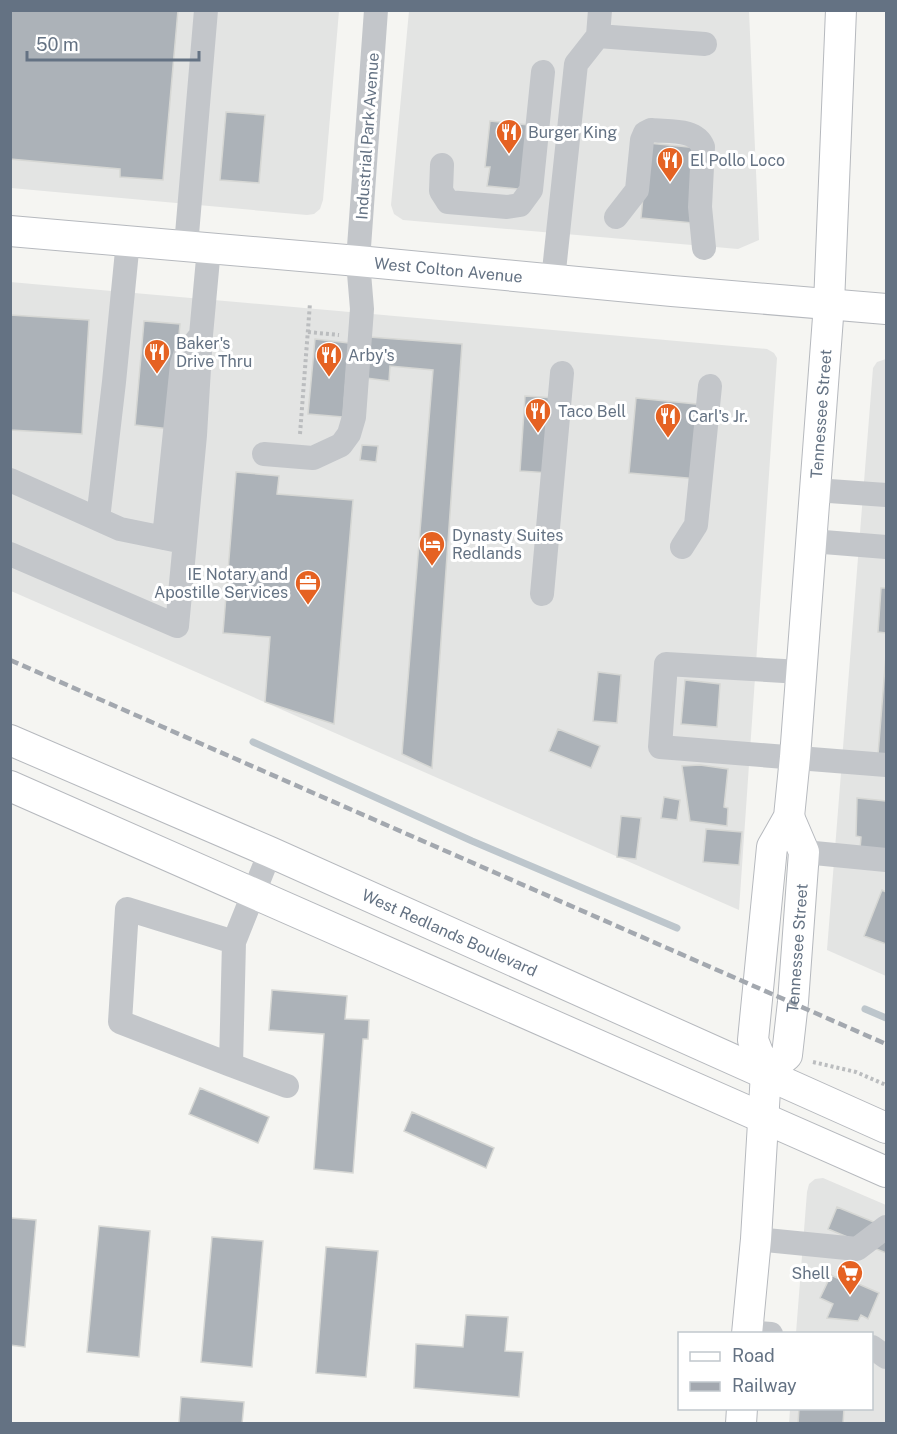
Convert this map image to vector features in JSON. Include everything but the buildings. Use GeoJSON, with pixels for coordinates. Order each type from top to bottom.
{"type":"FeatureCollection","features":[{"type":"Feature","properties":{"kind":"main road","name":"Tennessee Street"},"geometry":{"type":"LineString","coordinates":[[756,1332],[756,1239],[766,1073],[753,1040],[772,847],[789,817],[795,757],[829,304],[841,10]]}},
{"type":"Feature","properties":{"kind":"main road","name":"West Colton Avenue"},"geometry":{"type":"LineString","coordinates":[[10,231],[886,309]]}},
{"type":"Feature","properties":{"kind":"main road","name":"West Redlands Boulevard"},"geometry":{"type":"LineString","coordinates":[[10,740],[270,852],[886,1128]]}},
{"type":"Feature","properties":{"kind":"main road"},"geometry":{"type":"LineString","coordinates":[[10,786],[886,1172]]}},
{"type":"Feature","properties":{"kind":"main road","name":"Tennessee Street"},"geometry":{"type":"LineString","coordinates":[[766,1073],[787,1055],[793,1002],[804,852],[789,817]]}},
{"type":"Feature","properties":{"kind":"street"},"geometry":{"type":"LineString","coordinates":[[10,554],[177,626],[174,540],[194,441],[201,335],[198,247],[206,10]]}},
{"type":"Feature","properties":{"kind":"street","name":"Industrial Park Avenue"},"geometry":{"type":"LineString","coordinates":[[264,454],[314,458],[341,445],[350,434],[354,417],[362,309],[358,261],[376,10]]}},
{"type":"Feature","properties":{"kind":"street"},"geometry":{"type":"LineString","coordinates":[[553,280],[576,64],[598,36],[600,10]]}},
{"type":"Feature","properties":{"kind":"street"},"geometry":{"type":"LineString","coordinates":[[598,36],[705,44]]}},
{"type":"Feature","properties":{"kind":"street"},"geometry":{"type":"LineString","coordinates":[[442,165],[441,190],[448,202],[507,207],[520,205],[531,190],[543,72]]}},
{"type":"Feature","properties":{"kind":"street"},"geometry":{"type":"LineString","coordinates":[[616,217],[637,190],[642,140],[645,134],[651,130],[693,135],[700,139],[703,147],[700,207],[704,248]]}},
{"type":"Feature","properties":{"kind":"street"},"geometry":{"type":"LineString","coordinates":[[98,519],[128,241]]}},
{"type":"Feature","properties":{"kind":"street"},"geometry":{"type":"LineString","coordinates":[[542,594],[562,373]]}},
{"type":"Feature","properties":{"kind":"street"},"geometry":{"type":"LineString","coordinates":[[682,547],[696,525],[710,386]]}},
{"type":"Feature","properties":{"kind":"street"},"geometry":{"type":"LineString","coordinates":[[10,480],[120,530],[174,540]]}},
{"type":"Feature","properties":{"kind":"street"},"geometry":{"type":"LineString","coordinates":[[815,490],[886,495]]}},
{"type":"Feature","properties":{"kind":"street"},"geometry":{"type":"LineString","coordinates":[[811,541],[886,547]]}},
{"type":"Feature","properties":{"kind":"street"},"geometry":{"type":"LineString","coordinates":[[801,672],[666,664],[660,747],[886,765]]}},
{"type":"Feature","properties":{"kind":"street"},"geometry":{"type":"LineString","coordinates":[[231,1065],[234,942],[270,852]]}},
{"type":"Feature","properties":{"kind":"street"},"geometry":{"type":"LineString","coordinates":[[804,852],[886,860]]}},
{"type":"Feature","properties":{"kind":"street"},"geometry":{"type":"LineString","coordinates":[[234,942],[127,909],[120,1022],[287,1086]]}},
{"type":"Feature","properties":{"kind":"street"},"geometry":{"type":"LineString","coordinates":[[756,1239],[857,1249],[886,1227]]}},
{"type":"Feature","properties":{"kind":"street"},"geometry":{"type":"LineString","coordinates":[[873,1348],[886,1357]]}},
{"type":"Feature","properties":{"kind":"path"},"geometry":{"type":"LineString","coordinates":[[300,436],[310,303]]}},
{"type":"Feature","properties":{"kind":"path"},"geometry":{"type":"LineString","coordinates":[[813,1062],[856,1072],[886,1085]]}},
{"type":"Feature","properties":{"kind":"shaded area"},"geometry":{"type":"Polygon","coordinates":[[[10,11],[339,11],[323,200],[320,209],[314,214],[307,215],[11,188],[10,11]]]}},
{"type":"Feature","properties":{"kind":"shaded area"},"geometry":{"type":"Polygon","coordinates":[[[409,11],[749,11],[759,240],[738,249],[403,220],[394,214],[391,205],[409,11]]]}},
{"type":"Feature","properties":{"kind":"shaded area"},"geometry":{"type":"Polygon","coordinates":[[[10,282],[767,349],[774,353],[777,358],[739,910],[11,591],[10,282]]]}},
{"type":"Feature","properties":{"kind":"shaded area"},"geometry":{"type":"Polygon","coordinates":[[[886,359],[886,976],[827,950],[873,368],[877,362],[886,359]]]}},
{"type":"Feature","properties":{"kind":"shaded area"},"geometry":{"type":"Polygon","coordinates":[[[823,1178],[886,1205],[886,1423],[789,1424],[790,1410],[873,1410],[873,1332],[796,1332],[807,1192],[809,1184],[815,1179],[823,1178]]]}},
{"type":"Feature","properties":{"kind":"waterway"},"geometry":{"type":"LineString","coordinates":[[253,742],[472,841],[677,928]]}},
{"type":"Feature","properties":{"kind":"waterway"},"geometry":{"type":"LineString","coordinates":[[865,1009],[886,1018]]}},
{"type":"Feature","properties":{"kind":"railway"},"geometry":{"type":"LineString","coordinates":[[10,660],[886,1044]]}},
{"type":"Feature","properties":{"kind":"place","name":"Burger King"},"geometry":{"type":"Point","coordinates":[509,155]}},
{"type":"Feature","properties":{"kind":"place","name":"El Pollo Loco"},"geometry":{"type":"Point","coordinates":[670,183]}},
{"type":"Feature","properties":{"kind":"place","name":"Baker's Drive Thru"},"geometry":{"type":"Point","coordinates":[157,375]}},
{"type":"Feature","properties":{"kind":"place","name":"Arby's"},"geometry":{"type":"Point","coordinates":[329,378]}},
{"type":"Feature","properties":{"kind":"place","name":"Taco Bell"},"geometry":{"type":"Point","coordinates":[538,434]}},
{"type":"Feature","properties":{"kind":"place","name":"Carl's Jr."},"geometry":{"type":"Point","coordinates":[668,439]}},
{"type":"Feature","properties":{"kind":"place","name":"Dynasty Suites Redlands"},"geometry":{"type":"Point","coordinates":[432,567]}},
{"type":"Feature","properties":{"kind":"place","name":"IE Notary and Apostille Services"},"geometry":{"type":"Point","coordinates":[308,606]}},
{"type":"Feature","properties":{"kind":"place","name":"Shell"},"geometry":{"type":"Point","coordinates":[850,1296]}}]}
